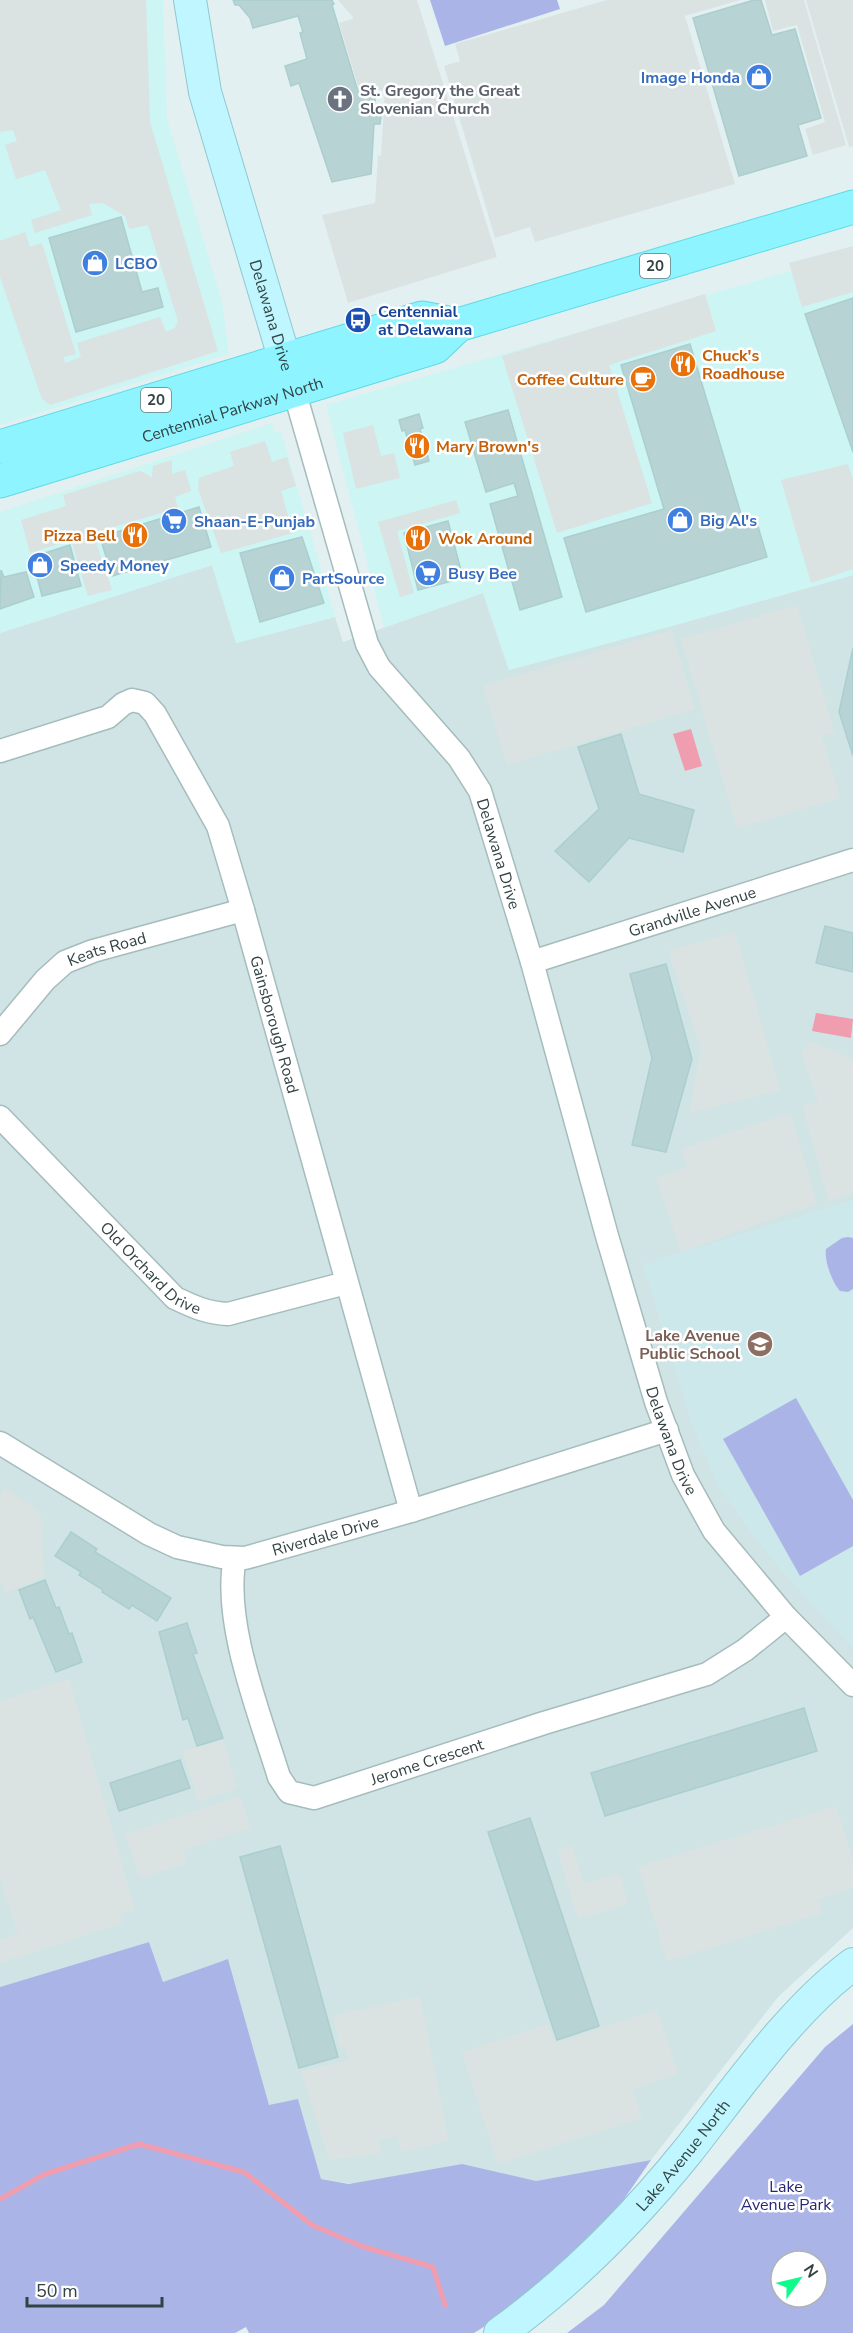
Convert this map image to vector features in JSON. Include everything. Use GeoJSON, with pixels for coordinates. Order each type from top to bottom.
{"type":"FeatureCollection","features":[{"type":"Feature","properties":{"kind":"main road","name":"Centennial Parkway North"},"geometry":{"type":"LineString","coordinates":[[0,447],[289,376],[435,347],[458,325],[853,207]]}},
{"type":"Feature","properties":{"kind":"main road","name":"Centennial Parkway North"},"geometry":{"type":"LineString","coordinates":[[0,480],[289,376]]}},
{"type":"Feature","properties":{"kind":"street","name":"Delawana Drive"},"geometry":{"type":"LineString","coordinates":[[190,0],[205,92],[368,644],[380,667],[459,758],[480,791],[532,962],[604,1227],[656,1402],[684,1475],[714,1531],[786,1617],[853,1684]]}},
{"type":"Feature","properties":{"kind":"street","name":"Gainsborough Road"},"geometry":{"type":"LineString","coordinates":[[0,751],[108,717],[123,704],[132,700],[145,703],[155,714],[218,826],[411,1511]]}},
{"type":"Feature","properties":{"kind":"street","name":"Grandville Avenue"},"geometry":{"type":"LineString","coordinates":[[532,962],[853,860]]}},
{"type":"Feature","properties":{"kind":"street","name":"Keats Road"},"geometry":{"type":"LineString","coordinates":[[0,1034],[45,980],[64,962],[93,951],[243,910]]}},
{"type":"Feature","properties":{"kind":"street","name":"Old Orchard Drive"},"geometry":{"type":"LineString","coordinates":[[0,1117],[175,1298],[209,1313],[228,1314],[346,1283]]}},
{"type":"Feature","properties":{"kind":"street","name":"Riverdale Drive"},"geometry":{"type":"LineString","coordinates":[[0,1443],[149,1534],[177,1547],[245,1558],[411,1511],[667,1430]]}},
{"type":"Feature","properties":{"kind":"street","name":"Jerome Crescent"},"geometry":{"type":"LineString","coordinates":[[235,1557],[233,1587],[238,1640],[279,1777],[289,1792],[314,1798],[544,1723],[707,1674],[745,1650],[786,1617]]}},
{"type":"Feature","properties":{"kind":"street","name":"Lake Avenue North"},"geometry":{"type":"LineString","coordinates":[[500,2333],[587,2263],[622,2227],[684,2155],[786,2029],[819,1994],[853,1964]]}},
{"type":"Feature","properties":{"kind":"shaded area"},"geometry":{"type":"Polygon","coordinates":[[[0,0],[163,0],[167,119],[222,302],[229,354],[0,425],[0,0]]]}},
{"type":"Feature","properties":{"kind":"shaded area"},"geometry":{"type":"Polygon","coordinates":[[[0,0],[146,0],[150,122],[218,351],[50,405],[42,399],[0,277],[0,241],[25,232],[30,247],[42,243],[76,354],[64,357],[65,363],[81,357],[77,343],[160,317],[166,332],[175,328],[178,321],[148,225],[129,229],[125,216],[103,203],[89,204],[92,215],[35,233],[31,220],[61,210],[45,170],[16,179],[5,145],[17,141],[13,130],[0,132],[0,0]]]}},
{"type":"Feature","properties":{"kind":"shaded area"},"geometry":{"type":"Polygon","coordinates":[[[338,0],[417,0],[497,257],[348,303],[322,215],[375,203],[385,91],[358,86],[339,23],[353,17],[338,0]]]}},
{"type":"Feature","properties":{"kind":"shaded area"},"geometry":{"type":"Polygon","coordinates":[[[607,0],[740,0],[685,16],[735,184],[535,242],[530,227],[495,238],[444,66],[460,61],[455,44],[607,0]]]}},
{"type":"Feature","properties":{"kind":"shaded area"},"geometry":{"type":"Polygon","coordinates":[[[765,0],[804,0],[846,145],[813,155],[805,129],[825,122],[797,25],[773,31],[765,0]]]}},
{"type":"Feature","properties":{"kind":"shaded area"},"geometry":{"type":"Polygon","coordinates":[[[806,0],[853,0],[853,146],[849,147],[806,0]]]}},
{"type":"Feature","properties":{"kind":"shaded area"},"geometry":{"type":"Polygon","coordinates":[[[853,246],[853,292],[802,307],[789,263],[853,246]]]}},
{"type":"Feature","properties":{"kind":"shaded area"},"geometry":{"type":"Polygon","coordinates":[[[853,253],[853,575],[509,670],[483,593],[384,627],[326,405],[853,253]]]}},
{"type":"Feature","properties":{"kind":"shaded area"},"geometry":{"type":"Polygon","coordinates":[[[705,294],[716,331],[609,365],[652,503],[557,533],[502,356],[705,294]]]}},
{"type":"Feature","properties":{"kind":"shaded area"},"geometry":{"type":"Polygon","coordinates":[[[272,423],[275,433],[281,432],[335,617],[236,643],[212,565],[0,633],[0,512],[272,423]]]}},
{"type":"Feature","properties":{"kind":"shaded area"},"geometry":{"type":"Polygon","coordinates":[[[373,425],[381,456],[394,453],[400,478],[356,489],[343,433],[373,425]]]}},
{"type":"Feature","properties":{"kind":"shaded area"},"geometry":{"type":"Polygon","coordinates":[[[265,441],[272,462],[287,457],[296,486],[281,491],[293,533],[221,553],[198,489],[199,478],[234,466],[230,452],[265,441]]]}},
{"type":"Feature","properties":{"kind":"shaded area"},"geometry":{"type":"Polygon","coordinates":[[[172,460],[172,474],[185,470],[191,491],[175,497],[178,508],[93,533],[112,590],[88,596],[71,540],[30,553],[21,520],[66,506],[63,495],[140,471],[152,477],[153,466],[172,460]]]}},
{"type":"Feature","properties":{"kind":"shaded area"},"geometry":{"type":"Polygon","coordinates":[[[848,464],[853,480],[853,569],[811,583],[781,480],[848,464]]]}},
{"type":"Feature","properties":{"kind":"shaded area"},"geometry":{"type":"Polygon","coordinates":[[[456,500],[460,513],[397,531],[414,593],[400,597],[378,522],[456,500]]]}},
{"type":"Feature","properties":{"kind":"shaded area"},"geometry":{"type":"Polygon","coordinates":[[[212,565],[236,643],[335,617],[343,642],[483,593],[509,670],[853,575],[853,1928],[778,1997],[651,2160],[444,2198],[321,2179],[298,2100],[269,2106],[228,1959],[163,1982],[149,1942],[0,1987],[0,633],[212,565]]]}},
{"type":"Feature","properties":{"kind":"shaded area"},"geometry":{"type":"Polygon","coordinates":[[[797,605],[834,732],[822,736],[840,798],[737,828],[681,639],[797,605]]]}},
{"type":"Feature","properties":{"kind":"shaded area"},"geometry":{"type":"Polygon","coordinates":[[[671,630],[695,709],[507,765],[483,686],[671,630]]]}},
{"type":"Feature","properties":{"kind":"shaded area"},"geometry":{"type":"Polygon","coordinates":[[[691,729],[702,766],[685,771],[673,734],[691,729]]]}},
{"type":"Feature","properties":{"kind":"shaded area"},"geometry":{"type":"Polygon","coordinates":[[[735,932],[780,1090],[689,1113],[701,1050],[668,951],[735,932]]]}},
{"type":"Feature","properties":{"kind":"shaded area"},"geometry":{"type":"Polygon","coordinates":[[[816,1013],[853,1019],[851,1038],[812,1031],[816,1013]]]}},
{"type":"Feature","properties":{"kind":"shaded area"},"geometry":{"type":"Polygon","coordinates":[[[810,1041],[853,1059],[853,1194],[829,1201],[802,1106],[818,1101],[801,1053],[810,1041]]]}},
{"type":"Feature","properties":{"kind":"shaded area"},"geometry":{"type":"Polygon","coordinates":[[[790,1113],[817,1203],[681,1252],[656,1178],[687,1167],[681,1149],[790,1113]]]}},
{"type":"Feature","properties":{"kind":"shaded area","name":"Lake Avenue Public School"},"geometry":{"type":"Polygon","coordinates":[[[853,1200],[853,1648],[782,1571],[719,1487],[692,1424],[643,1264],[853,1200]]]}},
{"type":"Feature","properties":{"kind":"shaded area"},"geometry":{"type":"Polygon","coordinates":[[[5,1488],[40,1512],[44,1577],[5,1593],[0,1579],[0,1495],[5,1488]]]}},
{"type":"Feature","properties":{"kind":"shaded area"},"geometry":{"type":"Polygon","coordinates":[[[69,1679],[135,1910],[120,1914],[122,1923],[0,1963],[0,1939],[18,1933],[0,1878],[0,1701],[69,1679]]]}},
{"type":"Feature","properties":{"kind":"shaded area"},"geometry":{"type":"Polygon","coordinates":[[[223,1740],[237,1789],[198,1801],[183,1751],[223,1740]]]}},
{"type":"Feature","properties":{"kind":"shaded area"},"geometry":{"type":"Polygon","coordinates":[[[240,1796],[250,1828],[183,1850],[187,1863],[140,1878],[125,1834],[240,1796]]]}},
{"type":"Feature","properties":{"kind":"shaded area"},"geometry":{"type":"Polygon","coordinates":[[[836,1806],[853,1861],[853,1888],[818,1899],[822,1913],[667,1961],[638,1867],[836,1806]]]}},
{"type":"Feature","properties":{"kind":"shaded area"},"geometry":{"type":"Polygon","coordinates":[[[572,1845],[584,1884],[620,1874],[628,1904],[578,1919],[557,1850],[572,1845]]]}},
{"type":"Feature","properties":{"kind":"shaded area"},"geometry":{"type":"Polygon","coordinates":[[[420,1996],[448,2140],[402,2152],[396,2136],[380,2140],[381,2153],[329,2160],[301,2071],[348,2060],[345,2047],[340,2048],[333,2016],[420,1996]]]}},
{"type":"Feature","properties":{"kind":"shaded area"},"geometry":{"type":"Polygon","coordinates":[[[657,2010],[678,2074],[633,2089],[642,2118],[498,2164],[462,2052],[548,2024],[555,2043],[657,2010]]]}},
{"type":"Feature","properties":{"kind":"green space"},"geometry":{"type":"Polygon","coordinates":[[[430,0],[557,0],[560,9],[445,46],[430,0]]]}},
{"type":"Feature","properties":{"kind":"green space"},"geometry":{"type":"Polygon","coordinates":[[[842,1238],[853,1238],[853,1289],[848,1292],[840,1291],[834,1282],[827,1265],[826,1249],[842,1238]]]}},
{"type":"Feature","properties":{"kind":"green space"},"geometry":{"type":"Polygon","coordinates":[[[796,1398],[853,1500],[853,1546],[800,1576],[723,1439],[796,1398]]]}},
{"type":"Feature","properties":{"kind":"green space"},"geometry":{"type":"Polygon","coordinates":[[[149,1942],[163,1982],[228,1959],[269,2105],[298,2099],[321,2179],[349,2184],[462,2164],[536,2181],[651,2160],[613,2215],[504,2314],[474,2333],[249,2333],[246,2327],[235,2333],[0,2333],[0,1987],[149,1942]]]}},
{"type":"Feature","properties":{"kind":"green space","name":"Lake Avenue Park"},"geometry":{"type":"Polygon","coordinates":[[[853,2024],[853,2333],[567,2333],[604,2305],[825,2047],[853,2024]]]}},
{"type":"Feature","properties":{"kind":"building","name":"St. Gregory the Great Slovenian Church"},"geometry":{"type":"Polygon","coordinates":[[[233,0],[332,0],[357,88],[375,91],[375,108],[382,109],[380,124],[374,124],[371,174],[332,182],[299,83],[291,86],[285,66],[307,59],[298,16],[253,28],[250,18],[239,5],[235,5],[233,0]]]}},
{"type":"Feature","properties":{"kind":"building","name":"Image Honda"},"geometry":{"type":"Polygon","coordinates":[[[761,0],[772,35],[795,29],[821,118],[798,125],[807,156],[739,176],[693,18],[761,0]]]}},
{"type":"Feature","properties":{"kind":"building","name":"LCBO"},"geometry":{"type":"Polygon","coordinates":[[[121,217],[142,292],[158,288],[163,307],[76,332],[49,238],[121,217]]]}},
{"type":"Feature","properties":{"kind":"building"},"geometry":{"type":"Polygon","coordinates":[[[853,298],[853,452],[805,314],[853,298]]]}},
{"type":"Feature","properties":{"kind":"building"},"geometry":{"type":"Polygon","coordinates":[[[690,344],[745,527],[757,523],[767,557],[586,612],[564,538],[664,509],[621,365],[690,344]]]}},
{"type":"Feature","properties":{"kind":"building"},"geometry":{"type":"Polygon","coordinates":[[[508,410],[562,597],[520,610],[490,504],[518,496],[514,483],[486,492],[465,422],[508,410]]]}},
{"type":"Feature","properties":{"kind":"building","name":"Mary Brown's"},"geometry":{"type":"Polygon","coordinates":[[[419,414],[423,428],[420,429],[429,461],[415,465],[405,430],[402,431],[399,420],[419,414]]]}},
{"type":"Feature","properties":{"kind":"building"},"geometry":{"type":"Polygon","coordinates":[[[199,507],[211,547],[112,576],[100,537],[199,507]]]}},
{"type":"Feature","properties":{"kind":"building"},"geometry":{"type":"Polygon","coordinates":[[[448,521],[463,578],[418,590],[404,533],[448,521]]]}},
{"type":"Feature","properties":{"kind":"building","name":"PartSource"},"geometry":{"type":"Polygon","coordinates":[[[302,537],[324,603],[260,622],[240,553],[302,537]]]}},
{"type":"Feature","properties":{"kind":"building"},"geometry":{"type":"Polygon","coordinates":[[[70,545],[81,586],[42,596],[32,557],[70,545]]]}},
{"type":"Feature","properties":{"kind":"building"},"geometry":{"type":"Polygon","coordinates":[[[1,570],[4,577],[26,572],[34,597],[0,609],[1,570]]]}},
{"type":"Feature","properties":{"kind":"building"},"geometry":{"type":"Polygon","coordinates":[[[853,648],[853,756],[839,712],[853,648]]]}},
{"type":"Feature","properties":{"kind":"building"},"geometry":{"type":"Polygon","coordinates":[[[621,734],[639,794],[694,810],[683,852],[629,838],[589,882],[555,851],[599,809],[578,747],[621,734]]]}},
{"type":"Feature","properties":{"kind":"building"},"geometry":{"type":"Polygon","coordinates":[[[825,926],[853,933],[853,972],[816,963],[825,926]]]}},
{"type":"Feature","properties":{"kind":"building"},"geometry":{"type":"Polygon","coordinates":[[[666,964],[692,1059],[666,1152],[632,1145],[652,1058],[630,974],[666,964]]]}},
{"type":"Feature","properties":{"kind":"building"},"geometry":{"type":"Polygon","coordinates":[[[71,1532],[97,1549],[95,1552],[171,1598],[157,1621],[132,1605],[129,1609],[102,1592],[103,1590],[79,1575],[81,1572],[55,1556],[71,1532]]]}},
{"type":"Feature","properties":{"kind":"building"},"geometry":{"type":"Polygon","coordinates":[[[45,1580],[56,1608],[59,1607],[69,1634],[72,1633],[82,1662],[56,1672],[33,1617],[30,1619],[19,1590],[45,1580]]]}},
{"type":"Feature","properties":{"kind":"building"},"geometry":{"type":"Polygon","coordinates":[[[187,1623],[197,1653],[193,1654],[223,1738],[197,1746],[188,1718],[183,1720],[159,1632],[187,1623]]]}},
{"type":"Feature","properties":{"kind":"building"},"geometry":{"type":"Polygon","coordinates":[[[804,1708],[817,1751],[605,1816],[591,1773],[804,1708]]]}},
{"type":"Feature","properties":{"kind":"building"},"geometry":{"type":"Polygon","coordinates":[[[180,1760],[190,1788],[119,1811],[110,1783],[180,1760]]]}},
{"type":"Feature","properties":{"kind":"building"},"geometry":{"type":"Polygon","coordinates":[[[530,1818],[599,2026],[557,2040],[488,1832],[530,1818]]]}},
{"type":"Feature","properties":{"kind":"building"},"geometry":{"type":"Polygon","coordinates":[[[280,1846],[338,2057],[299,2068],[240,1857],[280,1846]]]}},
{"type":"Feature","properties":{"kind":"waterway"},"geometry":{"type":"LineString","coordinates":[[0,2199],[45,2174],[139,2144],[244,2172],[312,2225],[361,2246],[433,2267],[445,2305]]}},
{"type":"Feature","properties":{"kind":"place","name":"Image Honda"},"geometry":{"type":"Point","coordinates":[759,77]}},
{"type":"Feature","properties":{"kind":"place","name":"St. Gregory the Great Slovenian Church"},"geometry":{"type":"Point","coordinates":[340,99]}},
{"type":"Feature","properties":{"kind":"place","name":"LCBO"},"geometry":{"type":"Point","coordinates":[95,263]}},
{"type":"Feature","properties":{"kind":"place","name":"Centennial at Delawana"},"geometry":{"type":"Point","coordinates":[358,320]}},
{"type":"Feature","properties":{"kind":"place","name":"Chuck's Roadhouse"},"geometry":{"type":"Point","coordinates":[683,364]}},
{"type":"Feature","properties":{"kind":"place","name":"Coffee Culture"},"geometry":{"type":"Point","coordinates":[643,379]}},
{"type":"Feature","properties":{"kind":"place","name":"Mary Brown's"},"geometry":{"type":"Point","coordinates":[417,446]}},
{"type":"Feature","properties":{"kind":"place","name":"Big Al's"},"geometry":{"type":"Point","coordinates":[680,520]}},
{"type":"Feature","properties":{"kind":"place","name":"Shaan-E-Punjab"},"geometry":{"type":"Point","coordinates":[174,521]}},
{"type":"Feature","properties":{"kind":"place","name":"Pizza Bell"},"geometry":{"type":"Point","coordinates":[135,535]}},
{"type":"Feature","properties":{"kind":"place","name":"Wok Around"},"geometry":{"type":"Point","coordinates":[418,538]}},
{"type":"Feature","properties":{"kind":"place","name":"Speedy Money"},"geometry":{"type":"Point","coordinates":[40,565]}},
{"type":"Feature","properties":{"kind":"place","name":"Busy Bee"},"geometry":{"type":"Point","coordinates":[428,573]}},
{"type":"Feature","properties":{"kind":"place","name":"PartSource"},"geometry":{"type":"Point","coordinates":[282,578]}},
{"type":"Feature","properties":{"kind":"place","name":"Lake Avenue Public School"},"geometry":{"type":"Point","coordinates":[760,1344]}}]}
